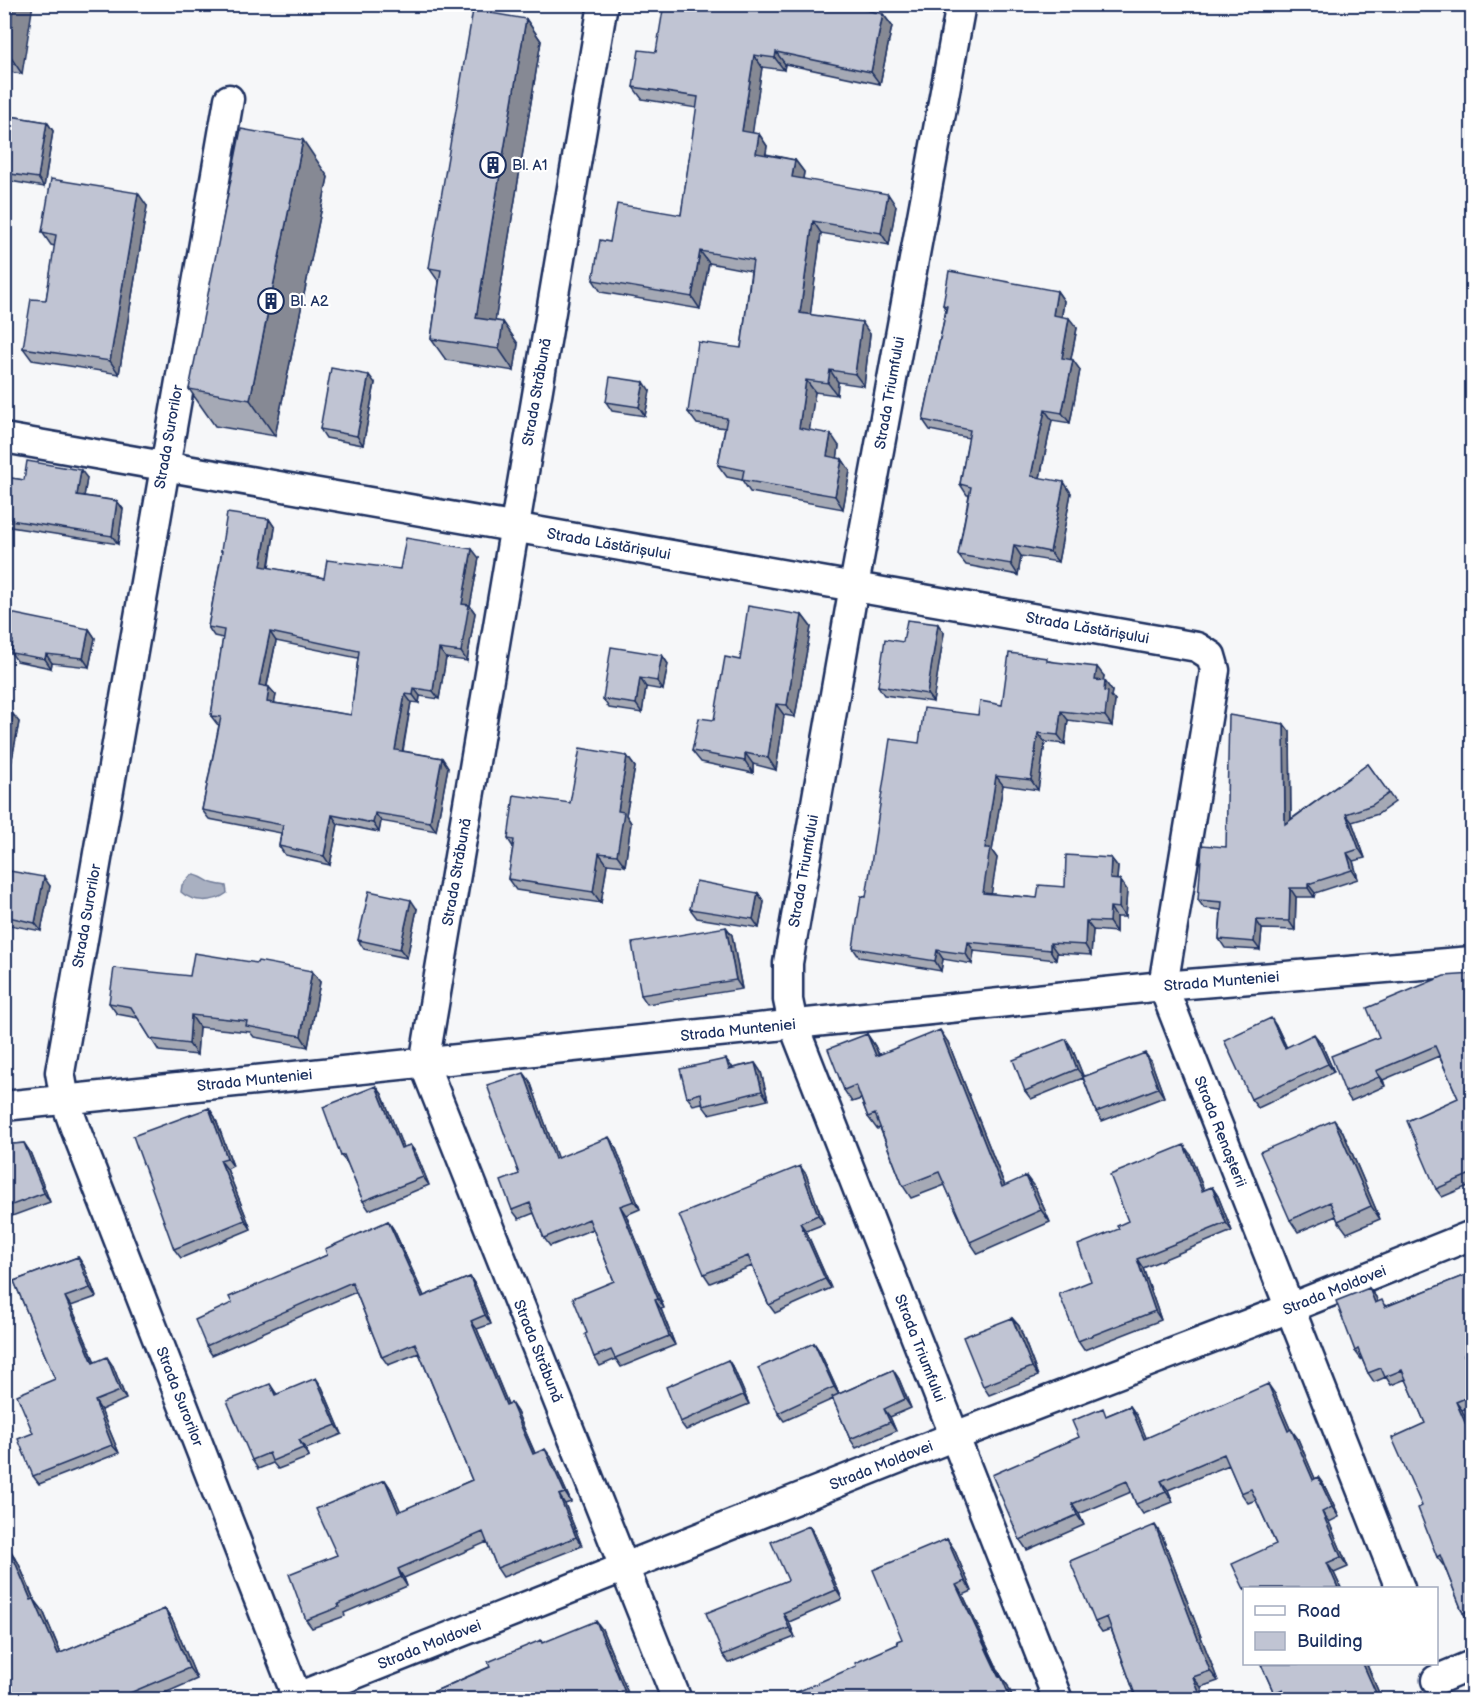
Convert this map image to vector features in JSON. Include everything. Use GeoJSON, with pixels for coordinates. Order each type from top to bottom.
{"type":"FeatureCollection","features":[{"type":"Feature","properties":{"kind":"street","name":"Strada Străbună"},"geometry":{"type":"LineString","coordinates":[[603,4],[424,1064],[677,1700]]}},
{"type":"Feature","properties":{"kind":"street","name":"Strada Triumfului"},"geometry":{"type":"LineString","coordinates":[[961,4],[854,586],[788,963],[788,1000],[793,1024],[1058,1700]]}},
{"type":"Feature","properties":{"kind":"street","name":"Strada Surorilor"},"geometry":{"type":"LineString","coordinates":[[229,99],[60,1071],[65,1100],[295,1699]]}},
{"type":"Feature","properties":{"kind":"street","name":"Strada Lăstărișului"},"geometry":{"type":"LineString","coordinates":[[4,438],[1197,647],[1211,656],[1215,670],[1163,986]]}},
{"type":"Feature","properties":{"kind":"street","name":"Strada Munteniei"},"geometry":{"type":"LineString","coordinates":[[4,1106],[1163,986],[1473,961]]}},
{"type":"Feature","properties":{"kind":"street","name":"Strada Renașterii"},"geometry":{"type":"LineString","coordinates":[[1163,986],[1400,1587]]}},
{"type":"Feature","properties":{"kind":"street","name":"Strada Moldovei"},"geometry":{"type":"LineString","coordinates":[[295,1699],[955,1436],[1290,1308],[1473,1235]]}},
{"type":"Feature","properties":{"kind":"street"},"geometry":{"type":"LineString","coordinates":[[1436,1681],[1473,1665]]}},
{"type":"Feature","properties":{"kind":"water"},"geometry":{"type":"Polygon","coordinates":[[[191,875],[226,886],[227,893],[210,900],[197,900],[186,896],[181,892],[182,885],[191,875]]]}},
{"type":"Feature","properties":{"kind":"building"},"geometry":{"type":"Polygon","coordinates":[[[4,4],[13,4],[6,50],[4,50],[4,4]]]}},
{"type":"Feature","properties":{"kind":"building"},"geometry":{"type":"Polygon","coordinates":[[[664,4],[840,4],[883,14],[871,72],[776,52],[775,58],[754,55],[742,131],[759,134],[756,153],[795,160],[792,177],[888,194],[881,233],[813,221],[800,313],[862,322],[855,374],[830,370],[828,383],[806,380],[799,428],[831,434],[827,456],[842,459],[835,496],[742,480],[744,470],[718,465],[727,418],[688,412],[698,342],[741,348],[753,260],[700,251],[692,297],[593,280],[600,240],[610,242],[617,204],[681,215],[698,97],[633,87],[639,50],[656,52],[664,4]]]}},
{"type":"Feature","properties":{"kind":"building"},"geometry":{"type":"Polygon","coordinates":[[[473,10],[526,19],[476,318],[503,322],[499,349],[431,339],[441,270],[429,268],[473,10]]]}},
{"type":"Feature","properties":{"kind":"building"},"geometry":{"type":"Polygon","coordinates":[[[4,115],[47,122],[38,178],[4,173],[4,115]]]}},
{"type":"Feature","properties":{"kind":"building"},"geometry":{"type":"Polygon","coordinates":[[[241,129],[303,140],[250,400],[189,389],[241,129]]]}},
{"type":"Feature","properties":{"kind":"building"},"geometry":{"type":"Polygon","coordinates":[[[51,179],[138,193],[110,361],[23,348],[31,299],[46,300],[56,235],[42,232],[51,179]]]}},
{"type":"Feature","properties":{"kind":"building"},"geometry":{"type":"Polygon","coordinates":[[[949,271],[1057,291],[1053,315],[1069,318],[1062,358],[1073,360],[1062,413],[1045,410],[1031,476],[1064,482],[1050,552],[1014,545],[1011,564],[958,555],[971,487],[960,484],[970,430],[923,420],[947,306],[943,305],[949,271]]]}},
{"type":"Feature","properties":{"kind":"building"},"geometry":{"type":"Polygon","coordinates":[[[331,368],[369,375],[357,436],[320,429],[331,368]]]}},
{"type":"Feature","properties":{"kind":"building"},"geometry":{"type":"Polygon","coordinates":[[[610,377],[644,382],[639,407],[606,402],[610,377]]]}},
{"type":"Feature","properties":{"kind":"building"},"geometry":{"type":"Polygon","coordinates":[[[27,461],[81,470],[77,495],[117,501],[112,536],[4,519],[4,477],[24,480],[27,461]]]}},
{"type":"Feature","properties":{"kind":"building"},"geometry":{"type":"Polygon","coordinates":[[[227,513],[269,519],[261,566],[324,578],[327,560],[400,569],[406,538],[472,549],[462,604],[469,605],[461,652],[439,649],[433,691],[414,688],[413,695],[405,694],[395,750],[442,758],[430,822],[375,813],[373,823],[332,815],[324,856],[279,846],[283,825],[202,810],[221,717],[211,716],[224,630],[208,627],[227,513]],[[270,632],[259,685],[269,687],[267,702],[351,715],[359,651],[270,632]]]}},
{"type":"Feature","properties":{"kind":"building"},"geometry":{"type":"Polygon","coordinates":[[[748,606],[802,615],[787,705],[776,704],[768,758],[745,753],[745,761],[692,751],[699,718],[714,720],[725,657],[740,660],[748,606]]]}},
{"type":"Feature","properties":{"kind":"building"},"geometry":{"type":"Polygon","coordinates":[[[10,613],[89,629],[83,658],[46,654],[45,659],[11,653],[13,641],[5,640],[10,613]]]}},
{"type":"Feature","properties":{"kind":"building"},"geometry":{"type":"Polygon","coordinates":[[[907,620],[938,624],[927,694],[878,686],[885,639],[903,642],[907,620]]]}},
{"type":"Feature","properties":{"kind":"building"},"geometry":{"type":"Polygon","coordinates":[[[611,647],[662,655],[657,681],[640,678],[636,704],[603,699],[611,647]]]}},
{"type":"Feature","properties":{"kind":"building"},"geometry":{"type":"Polygon","coordinates":[[[1009,653],[1047,658],[1047,661],[1097,667],[1095,680],[1105,681],[1104,691],[1108,692],[1105,716],[1061,711],[1058,735],[1038,733],[1031,780],[996,776],[985,848],[990,848],[983,893],[1037,898],[1039,885],[1065,887],[1066,855],[1111,858],[1110,879],[1120,880],[1119,908],[1110,907],[1109,922],[1086,921],[1085,945],[1050,943],[1050,950],[968,942],[966,954],[937,950],[935,961],[853,948],[861,896],[866,897],[890,739],[919,743],[924,708],[978,715],[980,701],[1002,705],[1009,653]]]}},
{"type":"Feature","properties":{"kind":"building"},"geometry":{"type":"Polygon","coordinates":[[[4,712],[13,714],[5,756],[4,756],[4,712]]]}},
{"type":"Feature","properties":{"kind":"building"},"geometry":{"type":"Polygon","coordinates":[[[1229,715],[1284,724],[1285,824],[1368,764],[1389,793],[1372,805],[1346,814],[1359,849],[1347,853],[1352,870],[1308,884],[1308,888],[1290,888],[1289,921],[1256,920],[1254,942],[1219,939],[1222,902],[1198,900],[1202,845],[1226,847],[1229,715]]]}},
{"type":"Feature","properties":{"kind":"building"},"geometry":{"type":"Polygon","coordinates":[[[580,748],[627,756],[618,811],[624,812],[617,855],[599,853],[593,892],[508,879],[514,840],[508,839],[514,795],[570,803],[580,748]]]}},
{"type":"Feature","properties":{"kind":"building"},"geometry":{"type":"Polygon","coordinates":[[[4,870],[44,877],[35,923],[4,916],[4,870]]]}},
{"type":"Feature","properties":{"kind":"building"},"geometry":{"type":"Polygon","coordinates":[[[696,881],[758,893],[753,919],[690,909],[696,881]]]}},
{"type":"Feature","properties":{"kind":"building"},"geometry":{"type":"Polygon","coordinates":[[[369,891],[411,900],[400,949],[358,940],[369,891]]]}},
{"type":"Feature","properties":{"kind":"building"},"geometry":{"type":"Polygon","coordinates":[[[726,927],[736,980],[641,995],[632,943],[726,927]]]}},
{"type":"Feature","properties":{"kind":"building"},"geometry":{"type":"Polygon","coordinates":[[[194,953],[312,971],[301,1036],[246,1026],[247,1021],[191,1015],[189,1044],[151,1039],[131,1007],[109,1003],[114,968],[190,976],[194,953]]]}},
{"type":"Feature","properties":{"kind":"building"},"geometry":{"type":"Polygon","coordinates":[[[1473,974],[1473,1173],[1436,1189],[1407,1121],[1458,1098],[1435,1046],[1376,1071],[1379,1077],[1345,1092],[1331,1056],[1379,1037],[1367,1008],[1444,976],[1473,974]]]}},
{"type":"Feature","properties":{"kind":"building"},"geometry":{"type":"Polygon","coordinates":[[[1271,1018],[1285,1048],[1314,1034],[1328,1064],[1251,1099],[1224,1040],[1271,1018]]]}},
{"type":"Feature","properties":{"kind":"building"},"geometry":{"type":"Polygon","coordinates":[[[940,1030],[1002,1187],[1026,1176],[1041,1210],[970,1242],[939,1172],[903,1186],[875,1114],[868,1117],[856,1085],[844,1090],[828,1049],[867,1034],[876,1056],[940,1030]]]}},
{"type":"Feature","properties":{"kind":"building"},"geometry":{"type":"Polygon","coordinates":[[[1066,1039],[1077,1069],[1025,1091],[1013,1060],[1066,1039]]]}},
{"type":"Feature","properties":{"kind":"building"},"geometry":{"type":"Polygon","coordinates":[[[1145,1053],[1158,1088],[1096,1112],[1083,1077],[1145,1053]]]}},
{"type":"Feature","properties":{"kind":"building"},"geometry":{"type":"Polygon","coordinates":[[[726,1059],[729,1069],[755,1063],[762,1091],[703,1106],[701,1093],[687,1097],[680,1069],[726,1059]]]}},
{"type":"Feature","properties":{"kind":"building"},"geometry":{"type":"Polygon","coordinates":[[[524,1073],[555,1159],[609,1137],[634,1201],[620,1206],[658,1299],[655,1300],[669,1336],[615,1358],[611,1350],[594,1357],[573,1298],[614,1281],[589,1219],[544,1238],[530,1203],[512,1210],[501,1181],[519,1174],[487,1085],[524,1073]]]}},
{"type":"Feature","properties":{"kind":"building"},"geometry":{"type":"Polygon","coordinates":[[[376,1086],[401,1148],[410,1145],[423,1177],[363,1201],[344,1155],[341,1156],[323,1107],[376,1086]]]}},
{"type":"Feature","properties":{"kind":"building"},"geometry":{"type":"Polygon","coordinates":[[[209,1108],[227,1158],[220,1160],[245,1220],[174,1249],[133,1136],[209,1108]]]}},
{"type":"Feature","properties":{"kind":"building"},"geometry":{"type":"Polygon","coordinates":[[[1334,1120],[1371,1206],[1338,1221],[1330,1202],[1290,1220],[1260,1152],[1334,1120]]]}},
{"type":"Feature","properties":{"kind":"building"},"geometry":{"type":"Polygon","coordinates":[[[24,1143],[44,1193],[4,1208],[4,1145],[24,1143]]]}},
{"type":"Feature","properties":{"kind":"building"},"geometry":{"type":"Polygon","coordinates":[[[1184,1145],[1202,1191],[1212,1187],[1226,1223],[1137,1259],[1155,1311],[1078,1341],[1059,1294],[1091,1281],[1078,1245],[1119,1229],[1117,1226],[1128,1221],[1110,1175],[1184,1145]]]}},
{"type":"Feature","properties":{"kind":"building"},"geometry":{"type":"Polygon","coordinates":[[[800,1166],[818,1215],[800,1223],[825,1279],[769,1305],[748,1256],[704,1274],[679,1215],[800,1166]]]}},
{"type":"Feature","properties":{"kind":"building"},"geometry":{"type":"Polygon","coordinates":[[[388,1221],[422,1297],[470,1277],[485,1315],[471,1321],[506,1405],[511,1403],[533,1454],[545,1449],[565,1493],[559,1495],[576,1537],[497,1568],[483,1532],[398,1569],[401,1577],[306,1620],[289,1574],[337,1555],[316,1509],[385,1480],[398,1512],[472,1480],[415,1343],[382,1357],[352,1282],[206,1346],[195,1320],[232,1303],[229,1297],[327,1255],[325,1249],[388,1221]]]}},
{"type":"Feature","properties":{"kind":"building"},"geometry":{"type":"Polygon","coordinates":[[[78,1257],[90,1288],[65,1297],[93,1363],[107,1357],[120,1391],[95,1401],[112,1445],[33,1476],[18,1439],[33,1433],[17,1395],[55,1379],[14,1281],[78,1257]]]}},
{"type":"Feature","properties":{"kind":"building"},"geometry":{"type":"Polygon","coordinates":[[[1473,1272],[1473,1351],[1464,1355],[1473,1374],[1473,1395],[1456,1402],[1473,1441],[1473,1609],[1463,1613],[1440,1555],[1437,1557],[1418,1508],[1422,1506],[1392,1438],[1425,1423],[1402,1370],[1385,1377],[1381,1368],[1368,1373],[1358,1349],[1355,1351],[1336,1301],[1369,1288],[1375,1303],[1382,1300],[1385,1307],[1473,1272]]]}},
{"type":"Feature","properties":{"kind":"building"},"geometry":{"type":"Polygon","coordinates":[[[1012,1318],[1032,1367],[983,1386],[963,1337],[1012,1318]]]}},
{"type":"Feature","properties":{"kind":"building"},"geometry":{"type":"Polygon","coordinates":[[[814,1343],[834,1387],[778,1413],[758,1368],[814,1343]]]}},
{"type":"Feature","properties":{"kind":"building"},"geometry":{"type":"Polygon","coordinates":[[[728,1360],[743,1395],[680,1422],[666,1387],[728,1360]]]}},
{"type":"Feature","properties":{"kind":"building"},"geometry":{"type":"Polygon","coordinates":[[[893,1370],[905,1399],[884,1409],[890,1422],[850,1439],[832,1397],[893,1370]]]}},
{"type":"Feature","properties":{"kind":"building"},"geometry":{"type":"Polygon","coordinates":[[[316,1378],[336,1425],[299,1440],[303,1448],[272,1461],[269,1453],[252,1460],[227,1401],[270,1384],[275,1395],[316,1378]]]}},
{"type":"Feature","properties":{"kind":"building"},"geometry":{"type":"Polygon","coordinates":[[[1268,1384],[1288,1431],[1291,1429],[1313,1480],[1318,1477],[1332,1507],[1322,1512],[1341,1557],[1327,1563],[1338,1587],[1243,1587],[1232,1564],[1276,1544],[1251,1489],[1241,1493],[1224,1454],[1161,1481],[1166,1492],[1136,1504],[1127,1481],[1072,1504],[1077,1515],[1020,1540],[992,1475],[1079,1437],[1072,1421],[1103,1408],[1106,1416],[1130,1406],[1144,1439],[1268,1384]]]}},
{"type":"Feature","properties":{"kind":"building"},"geometry":{"type":"Polygon","coordinates":[[[1155,1525],[1210,1671],[1193,1677],[1202,1700],[1137,1700],[1107,1617],[1095,1622],[1070,1561],[1155,1525]]]}},
{"type":"Feature","properties":{"kind":"building"},"geometry":{"type":"Polygon","coordinates":[[[809,1526],[836,1590],[783,1613],[789,1628],[723,1655],[706,1613],[788,1580],[771,1542],[809,1526]]]}},
{"type":"Feature","properties":{"kind":"building"},"geometry":{"type":"Polygon","coordinates":[[[947,1539],[965,1581],[956,1585],[1011,1700],[779,1700],[856,1666],[855,1663],[898,1644],[897,1641],[902,1639],[873,1570],[947,1539]]]}},
{"type":"Feature","properties":{"kind":"building"},"geometry":{"type":"Polygon","coordinates":[[[10,1550],[31,1600],[34,1599],[58,1654],[165,1609],[189,1668],[118,1698],[116,1693],[100,1700],[4,1700],[4,1553],[10,1550]]]}},
{"type":"Feature","properties":{"kind":"building"},"geometry":{"type":"Polygon","coordinates":[[[596,1621],[624,1690],[617,1693],[620,1700],[415,1700],[490,1667],[488,1662],[596,1621]]]}},
{"type":"Feature","properties":{"kind":"building"},"geometry":{"type":"Polygon","coordinates":[[[1261,1665],[1363,1665],[1379,1700],[1286,1700],[1283,1689],[1274,1693],[1261,1665]]]}},
{"type":"Feature","properties":{"kind":"building"},"geometry":{"type":"Polygon","coordinates":[[[401,1693],[404,1700],[385,1700],[401,1693]]]}},
{"type":"Feature","properties":{"kind":"place","name":"Bl. A1"},"geometry":{"type":"Point","coordinates":[493,165]}},
{"type":"Feature","properties":{"kind":"place","name":"Bl. A2"},"geometry":{"type":"Point","coordinates":[271,301]}}]}
